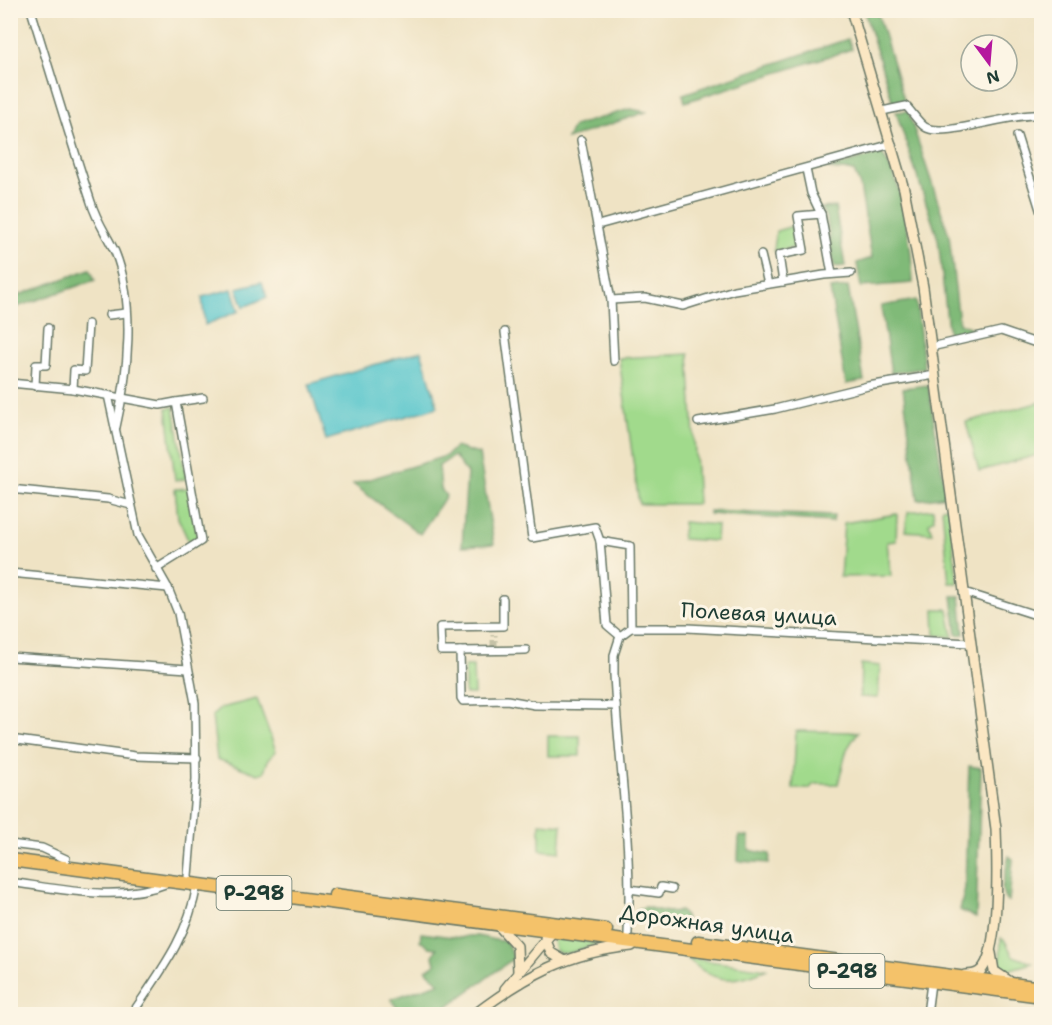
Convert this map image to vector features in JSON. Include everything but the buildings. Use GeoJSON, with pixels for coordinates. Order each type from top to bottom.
{"type":"FeatureCollection","features":[{"type":"Feature","properties":{"kind":"highway","name":"Р-298"},"geometry":{"type":"LineString","coordinates":[[10,852],[66,859],[193,881],[497,924]]}},
{"type":"Feature","properties":{"kind":"highway","name":"Р-298"},"geometry":{"type":"LineString","coordinates":[[10,860],[171,882],[193,881]]}},
{"type":"Feature","properties":{"kind":"highway","name":"Дорожная улица"},"geometry":{"type":"LineString","coordinates":[[193,881],[475,913],[1041,988]]}},
{"type":"Feature","properties":{"kind":"highway","name":"Дорожная улица"},"geometry":{"type":"LineString","coordinates":[[497,924],[548,935],[653,944],[1041,996]]}},
{"type":"Feature","properties":{"kind":"main road"},"geometry":{"type":"LineString","coordinates":[[851,10],[892,144],[915,241],[996,829],[998,886],[991,948],[985,965],[978,973],[951,976]]}},
{"type":"Feature","properties":{"kind":"main road"},"geometry":{"type":"LineString","coordinates":[[497,924],[517,946],[519,972]]}},
{"type":"Feature","properties":{"kind":"main road"},"geometry":{"type":"LineString","coordinates":[[495,999],[548,935],[562,924]]}},
{"type":"Feature","properties":{"kind":"main road"},"geometry":{"type":"LineString","coordinates":[[548,935],[551,953],[563,960]]}},
{"type":"Feature","properties":{"kind":"main road"},"geometry":{"type":"LineString","coordinates":[[475,1014],[495,999],[563,960],[594,951],[653,944]]}},
{"type":"Feature","properties":{"kind":"main road"},"geometry":{"type":"LineString","coordinates":[[991,948],[994,971],[1017,985]]}},
{"type":"Feature","properties":{"kind":"street"},"geometry":{"type":"LineString","coordinates":[[31,10],[92,205],[115,253],[129,340],[122,399],[115,430]]}},
{"type":"Feature","properties":{"kind":"street"},"geometry":{"type":"LineString","coordinates":[[882,111],[906,106],[925,127],[937,131],[950,131],[995,119],[1041,116]]}},
{"type":"Feature","properties":{"kind":"street"},"geometry":{"type":"LineString","coordinates":[[1017,136],[1041,216]]}},
{"type":"Feature","properties":{"kind":"street"},"geometry":{"type":"LineString","coordinates":[[581,140],[611,300],[614,361]]}},
{"type":"Feature","properties":{"kind":"street"},"geometry":{"type":"LineString","coordinates":[[598,225],[892,144]]}},
{"type":"Feature","properties":{"kind":"street"},"geometry":{"type":"LineString","coordinates":[[806,169],[811,193],[821,214],[832,274]]}},
{"type":"Feature","properties":{"kind":"street"},"geometry":{"type":"LineString","coordinates":[[783,282],[779,255],[804,250],[798,216],[821,214]]}},
{"type":"Feature","properties":{"kind":"street"},"geometry":{"type":"LineString","coordinates":[[761,255],[768,284]]}},
{"type":"Feature","properties":{"kind":"street"},"geometry":{"type":"LineString","coordinates":[[611,300],[645,298],[683,306],[734,290],[851,273]]}},
{"type":"Feature","properties":{"kind":"street"},"geometry":{"type":"LineString","coordinates":[[109,315],[126,313]]}},
{"type":"Feature","properties":{"kind":"street"},"geometry":{"type":"LineString","coordinates":[[73,389],[74,370],[85,371],[88,324]]}},
{"type":"Feature","properties":{"kind":"street"},"geometry":{"type":"LineString","coordinates":[[34,386],[36,365],[46,365],[48,328]]}},
{"type":"Feature","properties":{"kind":"street"},"geometry":{"type":"LineString","coordinates":[[931,347],[1001,331],[1041,345]]}},
{"type":"Feature","properties":{"kind":"street"},"geometry":{"type":"LineString","coordinates":[[505,332],[532,538],[595,527],[600,541],[607,625],[620,636]]}},
{"type":"Feature","properties":{"kind":"street"},"geometry":{"type":"LineString","coordinates":[[698,422],[775,409],[868,386],[935,375]]}},
{"type":"Feature","properties":{"kind":"street"},"geometry":{"type":"LineString","coordinates":[[10,383],[73,389],[160,405],[203,398]]}},
{"type":"Feature","properties":{"kind":"street"},"geometry":{"type":"LineString","coordinates":[[108,395],[138,535],[168,588],[178,613],[195,703],[197,759],[192,915],[175,949],[132,1014]]}},
{"type":"Feature","properties":{"kind":"street"},"geometry":{"type":"LineString","coordinates":[[156,569],[201,541],[176,402]]}},
{"type":"Feature","properties":{"kind":"street"},"geometry":{"type":"LineString","coordinates":[[10,489],[131,505]]}},
{"type":"Feature","properties":{"kind":"street"},"geometry":{"type":"LineString","coordinates":[[600,541],[630,546],[631,628],[620,636],[614,654],[616,706],[626,814],[628,933]]}},
{"type":"Feature","properties":{"kind":"street"},"geometry":{"type":"LineString","coordinates":[[10,573],[168,588]]}},
{"type":"Feature","properties":{"kind":"street"},"geometry":{"type":"LineString","coordinates":[[964,592],[1041,617]]}},
{"type":"Feature","properties":{"kind":"street"},"geometry":{"type":"LineString","coordinates":[[503,599],[504,626],[440,627],[441,651],[526,650]]}},
{"type":"Feature","properties":{"kind":"street"},"geometry":{"type":"LineString","coordinates":[[494,626],[494,635]]}},
{"type":"Feature","properties":{"kind":"street","name":"Полевая улица"},"geometry":{"type":"LineString","coordinates":[[631,628],[687,628],[970,643]]}},
{"type":"Feature","properties":{"kind":"street"},"geometry":{"type":"LineString","coordinates":[[460,651],[461,698],[464,701],[507,700],[535,705],[616,706]]}},
{"type":"Feature","properties":{"kind":"street"},"geometry":{"type":"LineString","coordinates":[[10,657],[188,669]]}},
{"type":"Feature","properties":{"kind":"street"},"geometry":{"type":"LineString","coordinates":[[10,739],[135,756],[197,759]]}},
{"type":"Feature","properties":{"kind":"street"},"geometry":{"type":"LineString","coordinates":[[10,844],[42,848],[66,859]]}},
{"type":"Feature","properties":{"kind":"street"},"geometry":{"type":"LineString","coordinates":[[10,882],[93,893],[140,890],[171,882]]}},
{"type":"Feature","properties":{"kind":"street"},"geometry":{"type":"LineString","coordinates":[[629,889],[660,894],[661,887],[672,889]]}},
{"type":"Feature","properties":{"kind":"street"},"geometry":{"type":"LineString","coordinates":[[927,1014],[931,982]]}},
{"type":"Feature","properties":{"kind":"green space"},"geometry":{"type":"Polygon","coordinates":[[[864,11],[877,11],[905,103],[894,106],[864,11]]]}},
{"type":"Feature","properties":{"kind":"green space"},"geometry":{"type":"Polygon","coordinates":[[[848,39],[852,49],[685,102],[683,94],[848,39]]]}},
{"type":"Feature","properties":{"kind":"green space"},"geometry":{"type":"Polygon","coordinates":[[[630,109],[646,112],[567,139],[573,126],[630,109]]]}},
{"type":"Feature","properties":{"kind":"green space"},"geometry":{"type":"Polygon","coordinates":[[[908,111],[949,235],[959,323],[984,333],[949,338],[938,239],[896,112],[908,111]]]}},
{"type":"Feature","properties":{"kind":"green space"},"geometry":{"type":"Polygon","coordinates":[[[881,153],[896,181],[901,197],[911,250],[913,283],[861,287],[857,263],[872,258],[860,186],[854,171],[828,169],[881,153]]]}},
{"type":"Feature","properties":{"kind":"green space"},"geometry":{"type":"Polygon","coordinates":[[[835,207],[845,266],[834,267],[827,220],[821,208],[835,207]]]}},
{"type":"Feature","properties":{"kind":"green space"},"geometry":{"type":"Polygon","coordinates":[[[793,226],[797,247],[774,251],[776,231],[793,226]]]}},
{"type":"Feature","properties":{"kind":"green space"},"geometry":{"type":"Polygon","coordinates":[[[90,269],[95,280],[11,309],[11,298],[90,269]]]}},
{"type":"Feature","properties":{"kind":"green space"},"geometry":{"type":"Polygon","coordinates":[[[848,287],[864,381],[846,384],[830,289],[848,287]]]}},
{"type":"Feature","properties":{"kind":"green space"},"geometry":{"type":"Polygon","coordinates":[[[916,300],[924,368],[891,373],[881,306],[916,300]]]}},
{"type":"Feature","properties":{"kind":"green space"},"geometry":{"type":"Polygon","coordinates":[[[689,354],[698,504],[639,504],[619,358],[689,354]]]}},
{"type":"Feature","properties":{"kind":"green space"},"geometry":{"type":"Polygon","coordinates":[[[928,385],[946,496],[918,500],[903,388],[928,385]]]}},
{"type":"Feature","properties":{"kind":"green space"},"geometry":{"type":"Polygon","coordinates":[[[1041,402],[1041,454],[979,471],[966,422],[1041,402]]]}},
{"type":"Feature","properties":{"kind":"green space"},"geometry":{"type":"Polygon","coordinates":[[[174,407],[186,479],[175,480],[167,408],[174,407]]]}},
{"type":"Feature","properties":{"kind":"green space"},"geometry":{"type":"Polygon","coordinates":[[[455,447],[479,454],[494,544],[462,546],[467,473],[454,456],[439,466],[441,489],[446,496],[420,534],[353,484],[446,456],[455,447]]]}},
{"type":"Feature","properties":{"kind":"green space"},"geometry":{"type":"Polygon","coordinates":[[[189,488],[198,537],[189,542],[178,518],[175,489],[189,488]]]}},
{"type":"Feature","properties":{"kind":"green space"},"geometry":{"type":"Polygon","coordinates":[[[948,507],[958,583],[949,583],[942,508],[948,507]]]}},
{"type":"Feature","properties":{"kind":"green space"},"geometry":{"type":"Polygon","coordinates":[[[933,509],[934,519],[929,523],[932,533],[905,531],[908,512],[933,509]]]}},
{"type":"Feature","properties":{"kind":"green space"},"geometry":{"type":"Polygon","coordinates":[[[709,511],[834,516],[833,522],[709,514],[709,511]]]}},
{"type":"Feature","properties":{"kind":"green space"},"geometry":{"type":"Polygon","coordinates":[[[897,514],[896,541],[887,542],[891,576],[840,577],[844,523],[897,514]]]}},
{"type":"Feature","properties":{"kind":"green space"},"geometry":{"type":"Polygon","coordinates":[[[683,522],[717,525],[716,541],[682,539],[683,522]]]}},
{"type":"Feature","properties":{"kind":"green space"},"geometry":{"type":"Polygon","coordinates":[[[952,596],[960,596],[964,634],[957,635],[952,596]]]}},
{"type":"Feature","properties":{"kind":"green space"},"geometry":{"type":"Polygon","coordinates":[[[934,609],[948,609],[953,637],[935,635],[934,609]]]}},
{"type":"Feature","properties":{"kind":"green space"},"geometry":{"type":"Polygon","coordinates":[[[861,664],[880,666],[878,698],[860,697],[861,664]]]}},
{"type":"Feature","properties":{"kind":"green space"},"geometry":{"type":"Polygon","coordinates":[[[465,666],[473,666],[474,694],[465,694],[465,666]]]}},
{"type":"Feature","properties":{"kind":"green space"},"geometry":{"type":"Polygon","coordinates":[[[257,699],[276,751],[268,760],[264,772],[258,774],[217,759],[212,716],[221,708],[257,699]]]}},
{"type":"Feature","properties":{"kind":"green space"},"geometry":{"type":"Polygon","coordinates":[[[796,731],[858,732],[847,749],[838,784],[814,784],[809,789],[793,789],[796,731]]]}},
{"type":"Feature","properties":{"kind":"green space"},"geometry":{"type":"Polygon","coordinates":[[[548,736],[580,736],[580,756],[548,756],[548,736]]]}},
{"type":"Feature","properties":{"kind":"green space"},"geometry":{"type":"Polygon","coordinates":[[[969,766],[981,768],[976,918],[960,910],[965,888],[969,766]]]}},
{"type":"Feature","properties":{"kind":"green space"},"geometry":{"type":"Polygon","coordinates":[[[540,823],[562,825],[560,852],[540,850],[540,823]]]}},
{"type":"Feature","properties":{"kind":"green space"},"geometry":{"type":"Polygon","coordinates":[[[739,836],[749,837],[749,850],[770,854],[769,863],[738,861],[739,836]]]}},
{"type":"Feature","properties":{"kind":"green space"},"geometry":{"type":"Polygon","coordinates":[[[1009,856],[1013,859],[1009,901],[1005,899],[1002,889],[1009,856]]]}},
{"type":"Feature","properties":{"kind":"green space"},"geometry":{"type":"Polygon","coordinates":[[[645,907],[667,912],[680,911],[686,918],[684,923],[639,913],[638,909],[645,907]]]}},
{"type":"Feature","properties":{"kind":"green space"},"geometry":{"type":"Polygon","coordinates":[[[421,933],[461,938],[477,936],[506,941],[514,958],[437,1014],[401,1014],[391,999],[439,983],[426,970],[435,964],[433,956],[437,948],[429,947],[420,941],[421,933]]]}},
{"type":"Feature","properties":{"kind":"green space"},"geometry":{"type":"Polygon","coordinates":[[[557,937],[599,943],[569,953],[560,953],[555,950],[553,941],[557,937]]]}},
{"type":"Feature","properties":{"kind":"green space"},"geometry":{"type":"Polygon","coordinates":[[[1001,938],[1013,956],[1032,963],[1008,970],[1000,968],[1001,938]]]}},
{"type":"Feature","properties":{"kind":"green space"},"geometry":{"type":"Polygon","coordinates":[[[687,958],[767,969],[744,977],[725,979],[707,973],[687,958]]]}},
{"type":"Feature","properties":{"kind":"water"},"geometry":{"type":"Polygon","coordinates":[[[262,282],[267,297],[244,307],[237,288],[262,282]]]}},
{"type":"Feature","properties":{"kind":"water"},"geometry":{"type":"Polygon","coordinates":[[[232,289],[239,311],[205,325],[202,297],[232,289]]]}},
{"type":"Feature","properties":{"kind":"water"},"geometry":{"type":"Polygon","coordinates":[[[421,351],[438,407],[326,440],[309,384],[421,351]]]}},
{"type":"Feature","properties":{"kind":"tunnel"},"geometry":{"type":"LineString","coordinates":[[494,635],[494,647]]}}]}
